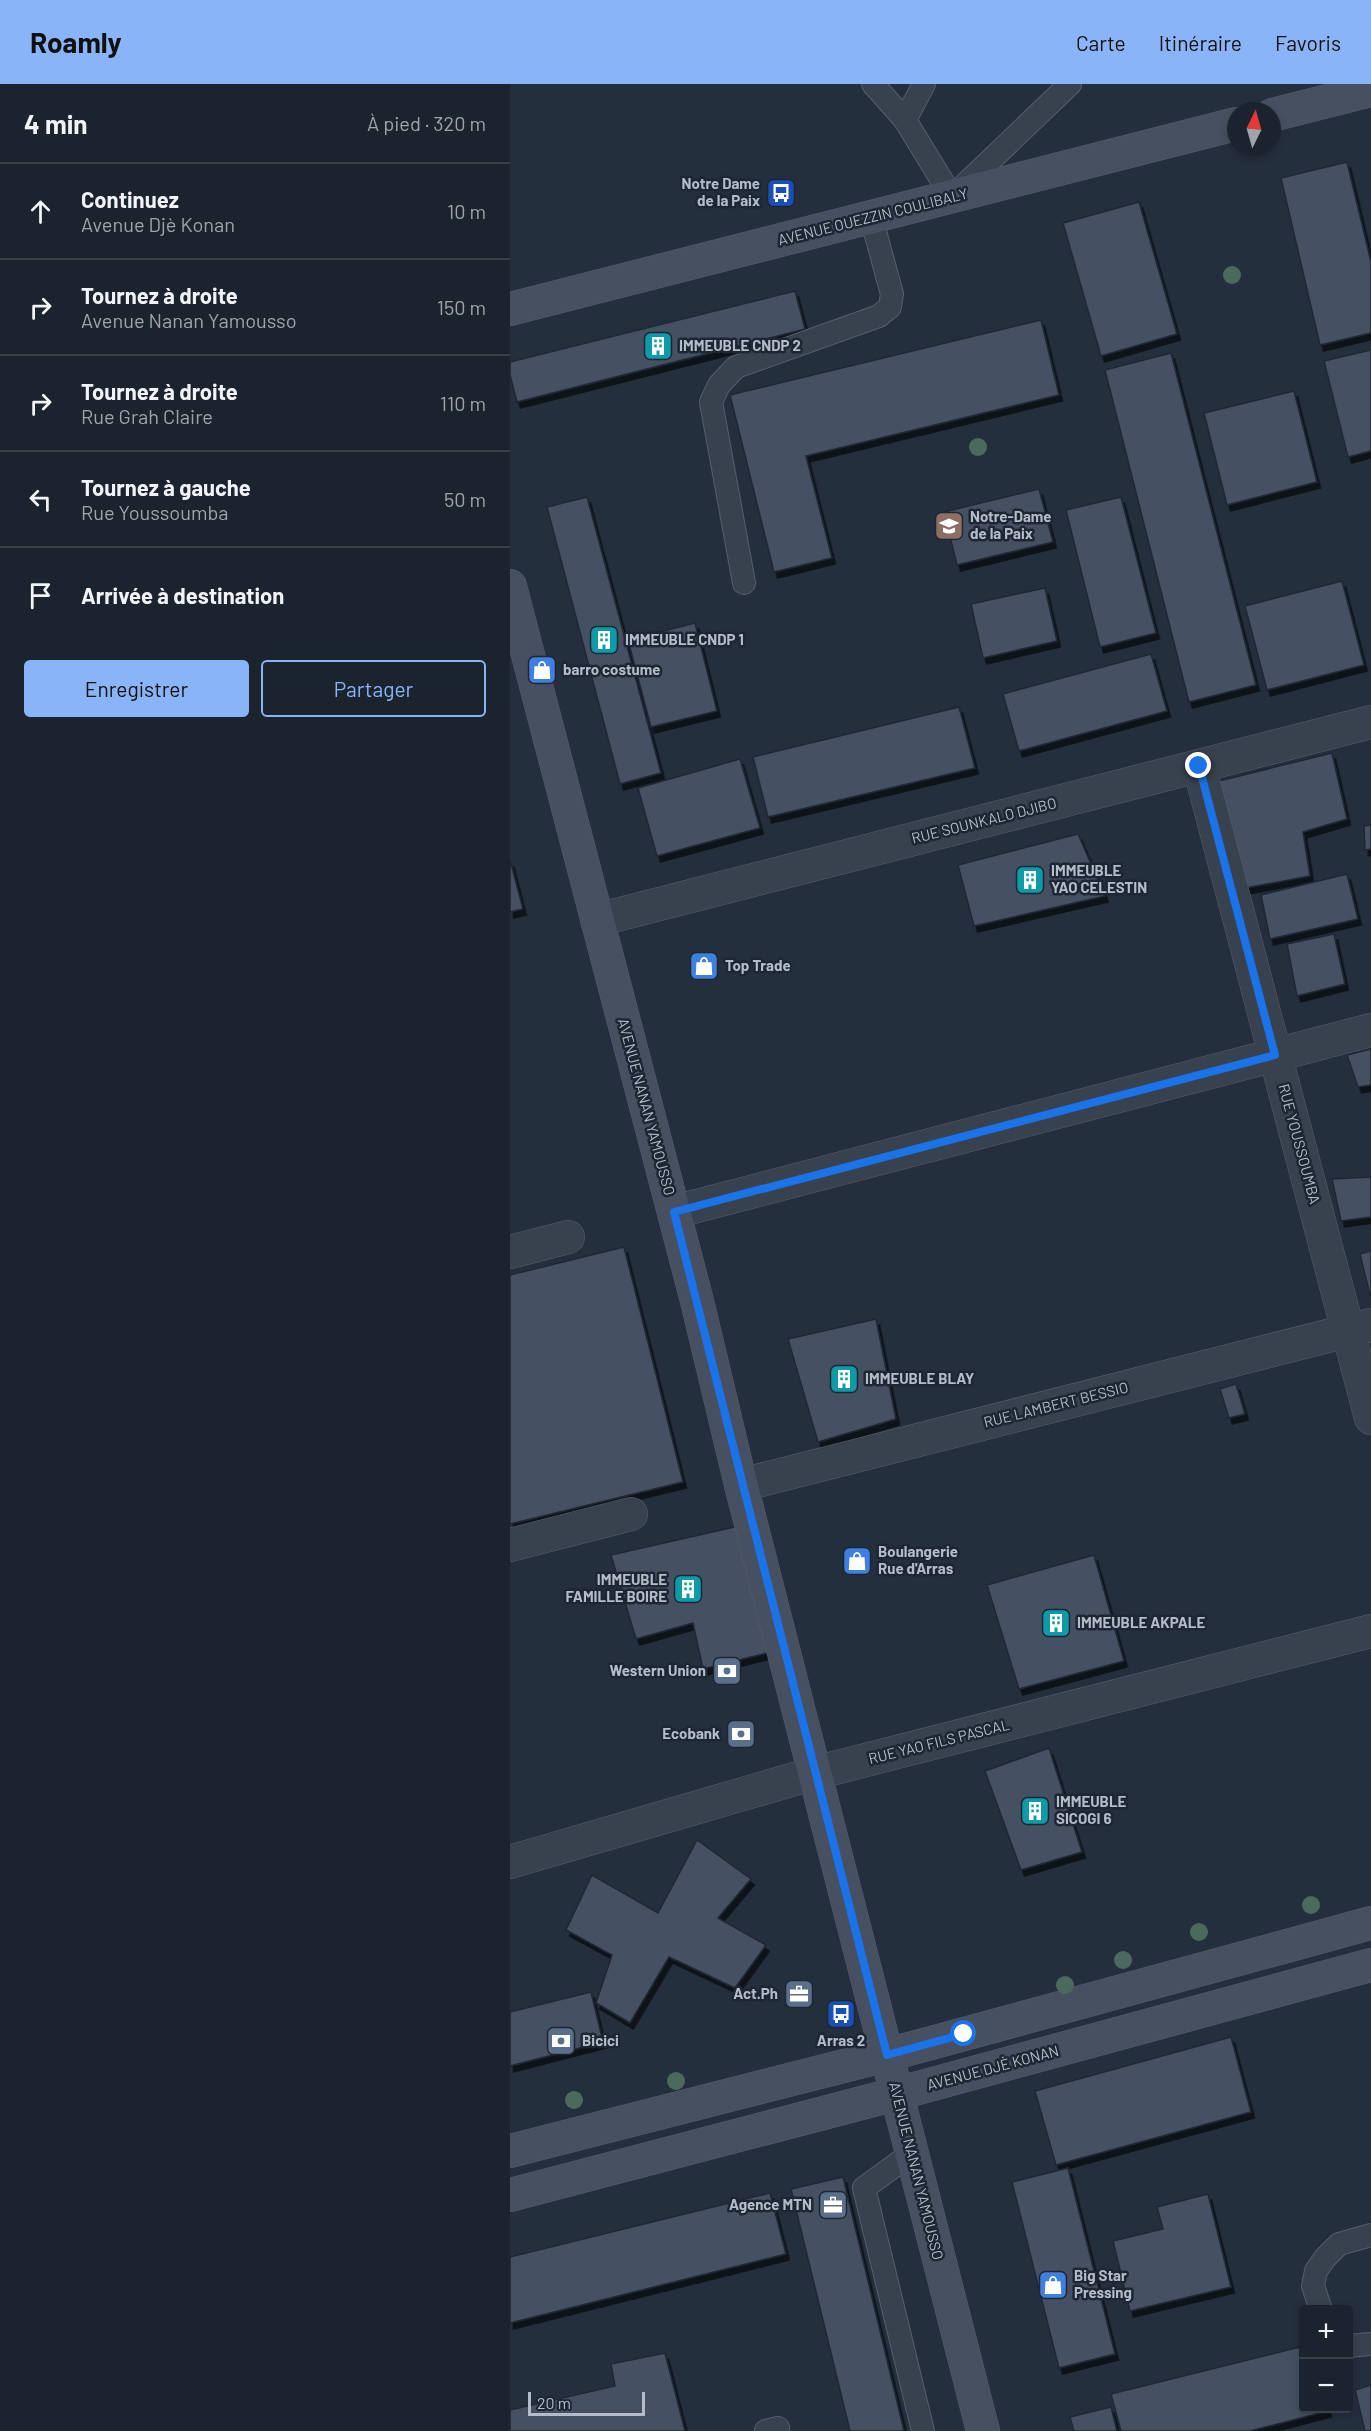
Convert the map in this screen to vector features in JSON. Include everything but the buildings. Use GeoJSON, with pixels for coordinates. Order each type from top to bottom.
{"type":"FeatureCollection","features":[{"type":"Feature","properties":{"kind":"street"},"geometry":{"type":"LineString","coordinates":[[1281,113],[1371,90]]}},
{"type":"Feature","properties":{"kind":"street","name":"AVENUE OUEZZIN COULIBALY"},"geometry":{"type":"LineString","coordinates":[[510,309],[1227,126]]}},
{"type":"Feature","properties":{"kind":"street","name":"AVENUE NANAN YAMOUSSO"},"geometry":{"type":"LineString","coordinates":[[510,586],[674,1212],[741,1485],[983,2431]]}},
{"type":"Feature","properties":{"kind":"street","name":"RUE SOUNKALO DJIBO"},"geometry":{"type":"LineString","coordinates":[[597,920],[1371,722]]}},
{"type":"Feature","properties":{"kind":"street","name":"RUE YOUSSOUMBA"},"geometry":{"type":"LineString","coordinates":[[1199,766],[1275,1055],[1359,1328],[1371,1419]]}},
{"type":"Feature","properties":{"kind":"street"},"geometry":{"type":"LineString","coordinates":[[674,1212],[1371,1030]]}},
{"type":"Feature","properties":{"kind":"street"},"geometry":{"type":"LineString","coordinates":[[510,1252],[568,1237]]}},
{"type":"Feature","properties":{"kind":"street","name":"RUE LAMBERT BESSIO"},"geometry":{"type":"LineString","coordinates":[[741,1485],[1359,1328]]}},
{"type":"Feature","properties":{"kind":"street"},"geometry":{"type":"LineString","coordinates":[[510,1545],[631,1514]]}},
{"type":"Feature","properties":{"kind":"street","name":"RUE YAO FILS PASCAL"},"geometry":{"type":"LineString","coordinates":[[510,1862],[815,1773],[1371,1631]]}},
{"type":"Feature","properties":{"kind":"street"},"geometry":{"type":"LineString","coordinates":[[510,2151],[887,2055],[1371,1923]]}},
{"type":"Feature","properties":{"kind":"street","name":"AVENUE DJÈ KONAN"},"geometry":{"type":"LineString","coordinates":[[510,2195],[1370,1969]]}},
{"type":"Feature","properties":{"kind":"lane"},"geometry":{"type":"LineString","coordinates":[[873,84],[904,120],[952,197],[1070,84]]}},
{"type":"Feature","properties":{"kind":"lane"},"geometry":{"type":"LineString","coordinates":[[904,120],[924,84]]}},
{"type":"Feature","properties":{"kind":"lane"},"geometry":{"type":"LineString","coordinates":[[744,583],[711,402],[719,385],[736,367],[879,315],[890,307],[892,294],[871,217]]}},
{"type":"Feature","properties":{"kind":"lane"},"geometry":{"type":"LineString","coordinates":[[912,2153],[864,2188],[923,2431]]}},
{"type":"Feature","properties":{"kind":"lane"},"geometry":{"type":"LineString","coordinates":[[1319,2305],[1313,2286],[1316,2271],[1325,2258],[1339,2244],[1371,2235]]}},
{"type":"Feature","properties":{"kind":"lane"},"geometry":{"type":"LineString","coordinates":[[1353,2346],[1371,2344]]}},
{"type":"Feature","properties":{"kind":"place","name":"Notre Dame de la Paix"},"geometry":{"type":"Point","coordinates":[781,193]}},
{"type":"Feature","properties":{"kind":"place","name":"IMMEUBLE CNDP 2"},"geometry":{"type":"Point","coordinates":[658,346]}},
{"type":"Feature","properties":{"kind":"place","name":"Notre-Dame de la Paix"},"geometry":{"type":"Point","coordinates":[949,526]}},
{"type":"Feature","properties":{"kind":"place","name":"IMMEUBLE CNDP 1"},"geometry":{"type":"Point","coordinates":[604,640]}},
{"type":"Feature","properties":{"kind":"place","name":"barro costume"},"geometry":{"type":"Point","coordinates":[542,670]}},
{"type":"Feature","properties":{"kind":"place","name":"IMMEUBLE YAO CELESTIN"},"geometry":{"type":"Point","coordinates":[1030,880]}},
{"type":"Feature","properties":{"kind":"place","name":"Top Trade"},"geometry":{"type":"Point","coordinates":[704,966]}},
{"type":"Feature","properties":{"kind":"place","name":"IMMEUBLE BLAY"},"geometry":{"type":"Point","coordinates":[844,1379]}},
{"type":"Feature","properties":{"kind":"place","name":"Boulangerie Rue d'Arras"},"geometry":{"type":"Point","coordinates":[857,1561]}},
{"type":"Feature","properties":{"kind":"place","name":"IMMEUBLE FAMILLE BOIRE"},"geometry":{"type":"Point","coordinates":[688,1589]}},
{"type":"Feature","properties":{"kind":"place","name":"IMMEUBLE AKPALE"},"geometry":{"type":"Point","coordinates":[1056,1623]}},
{"type":"Feature","properties":{"kind":"place","name":"Western Union"},"geometry":{"type":"Point","coordinates":[727,1671]}},
{"type":"Feature","properties":{"kind":"place","name":"Ecobank"},"geometry":{"type":"Point","coordinates":[741,1734]}},
{"type":"Feature","properties":{"kind":"place","name":"IMMEUBLE SICOGI 6"},"geometry":{"type":"Point","coordinates":[1035,1811]}},
{"type":"Feature","properties":{"kind":"place","name":"Act.Ph"},"geometry":{"type":"Point","coordinates":[799,1994]}},
{"type":"Feature","properties":{"kind":"place","name":"Arras 2"},"geometry":{"type":"Point","coordinates":[841,2014]}},
{"type":"Feature","properties":{"kind":"place","name":"Bicici"},"geometry":{"type":"Point","coordinates":[561,2041]}},
{"type":"Feature","properties":{"kind":"place","name":"Agence MTN"},"geometry":{"type":"Point","coordinates":[833,2205]}},
{"type":"Feature","properties":{"kind":"place","name":"Big Star Pressing"},"geometry":{"type":"Point","coordinates":[1053,2285]}},
{"type":"Feature","properties":{"kind":"route"},"geometry":{"type":"LineString","coordinates":[[964,2034],[887,2055],[741,1485],[674,1212],[1275,1055],[1199,766]]}}]}
